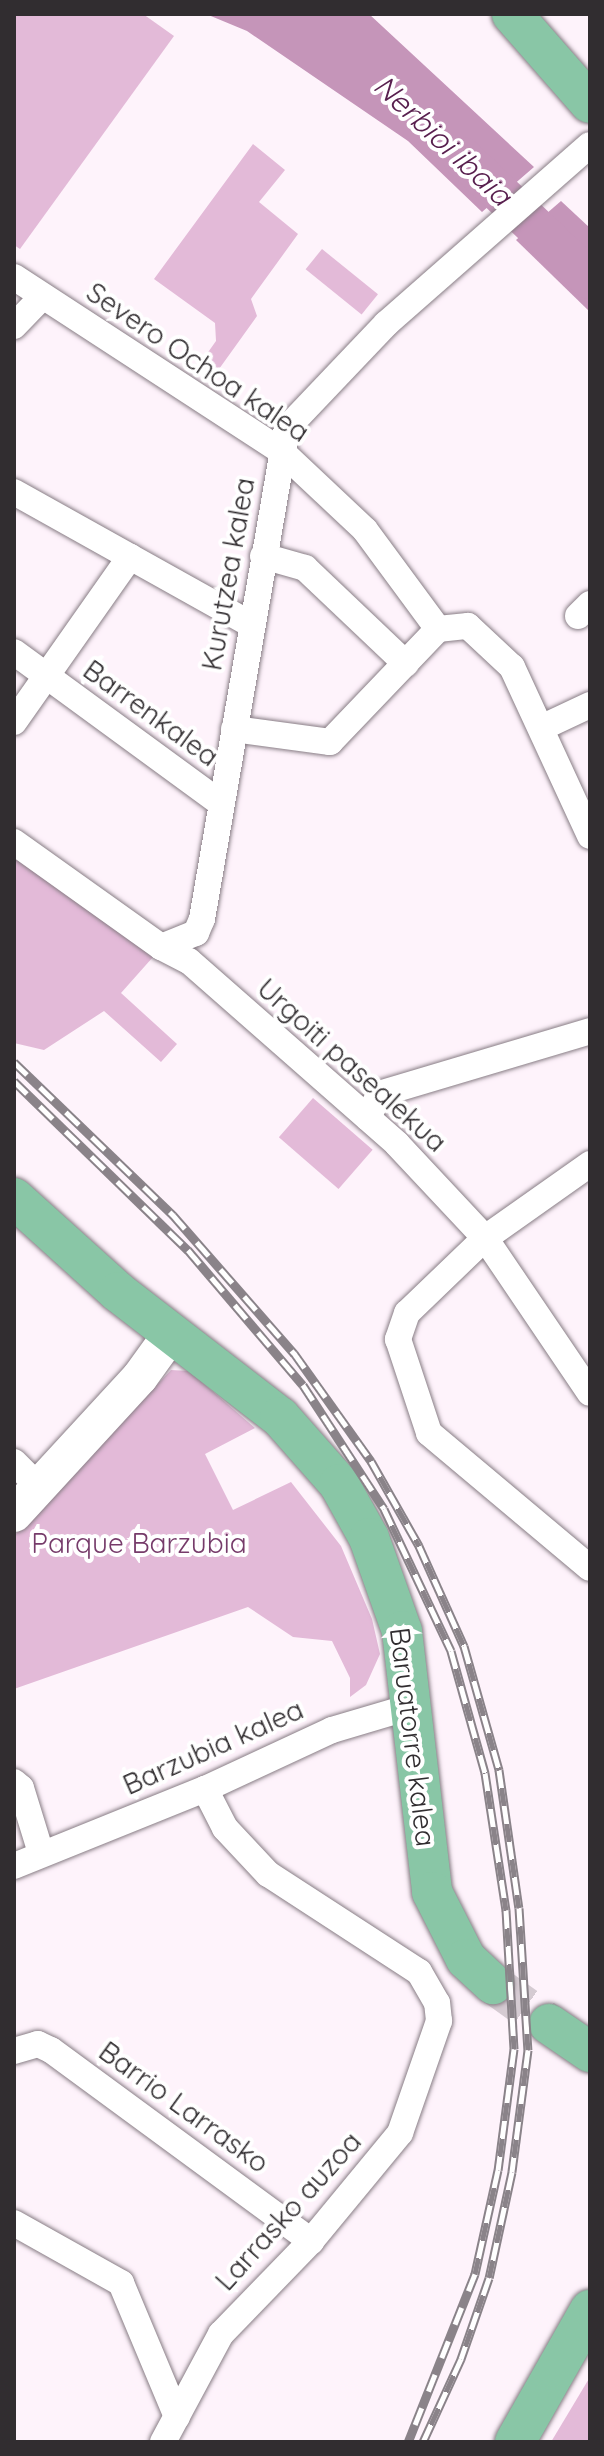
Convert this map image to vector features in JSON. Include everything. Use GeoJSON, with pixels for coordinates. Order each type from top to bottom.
{"type":"FeatureCollection","features":[{"type":"Feature","properties":{"kind":"main road"},"geometry":{"type":"LineString","coordinates":[[512,14],[590,103]]}},
{"type":"Feature","properties":{"kind":"main road"},"geometry":{"type":"LineString","coordinates":[[535,14],[590,71]]}},
{"type":"Feature","properties":{"kind":"main road","name":"Baruatorre kalea"},"geometry":{"type":"LineString","coordinates":[[14,1198],[171,1334],[280,1417],[339,1484],[390,1590],[402,1631],[432,1892],[466,1959],[493,1984]]}},
{"type":"Feature","properties":{"kind":"main road"},"geometry":{"type":"LineString","coordinates":[[549,2024],[590,2052]]}},
{"type":"Feature","properties":{"kind":"main road"},"geometry":{"type":"LineString","coordinates":[[515,2442],[590,2310]]}},
{"type":"Feature","properties":{"kind":"street","name":"Kurutzea kalea"},"geometry":{"type":"LineString","coordinates":[[161,947],[196,933],[202,919],[219,802],[287,428],[386,324],[590,145]]}},
{"type":"Feature","properties":{"kind":"street","name":"Severo Ochoa kalea"},"geometry":{"type":"LineString","coordinates":[[14,277],[281,451],[365,530],[438,629]]}},
{"type":"Feature","properties":{"kind":"street"},"geometry":{"type":"LineString","coordinates":[[14,326],[42,297]]}},
{"type":"Feature","properties":{"kind":"street"},"geometry":{"type":"LineString","coordinates":[[14,492],[252,625]]}},
{"type":"Feature","properties":{"kind":"street"},"geometry":{"type":"LineString","coordinates":[[263,556],[305,568],[406,664]]}},
{"type":"Feature","properties":{"kind":"street"},"geometry":{"type":"LineString","coordinates":[[14,722],[130,557]]}},
{"type":"Feature","properties":{"kind":"street"},"geometry":{"type":"LineString","coordinates":[[234,729],[330,742],[438,629],[468,626],[512,667],[590,836]]}},
{"type":"Feature","properties":{"kind":"street","name":"Barrenkalea"},"geometry":{"type":"LineString","coordinates":[[14,652],[219,802]]}},
{"type":"Feature","properties":{"kind":"street"},"geometry":{"type":"LineString","coordinates":[[541,728],[590,705]]}},
{"type":"Feature","properties":{"kind":"street","name":"Urgoiti pasealekua"},"geometry":{"type":"LineString","coordinates":[[14,842],[161,947],[189,961],[368,1118],[485,1238],[590,1393]]}},
{"type":"Feature","properties":{"kind":"street"},"geometry":{"type":"LineString","coordinates":[[368,1118],[379,1094],[590,1031]]}},
{"type":"Feature","properties":{"kind":"street"},"geometry":{"type":"LineString","coordinates":[[586,1564],[429,1433],[398,1339],[407,1313],[485,1238],[590,1164]]}},
{"type":"Feature","properties":{"kind":"street"},"geometry":{"type":"LineString","coordinates":[[14,1514],[27,1475],[140,1377],[171,1334]]}},
{"type":"Feature","properties":{"kind":"street","name":"Barzubia kalea"},"geometry":{"type":"LineString","coordinates":[[14,1866],[205,1789],[332,1730],[413,1706]]}},
{"type":"Feature","properties":{"kind":"street"},"geometry":{"type":"LineString","coordinates":[[14,1782],[21,1788],[41,1853]]}},
{"type":"Feature","properties":{"kind":"street","name":"Larrasko auzoa"},"geometry":{"type":"LineString","coordinates":[[163,2442],[221,2334],[311,2241],[400,2133],[431,2053],[437,2003],[419,1972],[396,1953],[268,1874],[225,1828],[205,1789]]}},
{"type":"Feature","properties":{"kind":"street","name":"Barrio Larrasko"},"geometry":{"type":"LineString","coordinates":[[14,2051],[38,2044],[51,2050],[311,2241]]}},
{"type":"Feature","properties":{"kind":"street"},"geometry":{"type":"LineString","coordinates":[[14,2223],[121,2283],[177,2417]]}},
{"type":"Feature","properties":{"kind":"green space"},"geometry":{"type":"Polygon","coordinates":[[[14,14],[143,14],[174,36],[20,249],[14,245],[14,14]]]}},
{"type":"Feature","properties":{"kind":"green space"},"geometry":{"type":"Polygon","coordinates":[[[253,144],[285,170],[259,202],[298,234],[251,299],[257,316],[214,376],[199,365],[216,341],[215,323],[154,279],[253,144]]]}},
{"type":"Feature","properties":{"kind":"green space"},"geometry":{"type":"Polygon","coordinates":[[[322,249],[378,294],[362,315],[306,269],[322,249]]]}},
{"type":"Feature","properties":{"kind":"green space"},"geometry":{"type":"Polygon","coordinates":[[[14,856],[153,957],[121,993],[177,1044],[161,1062],[104,1011],[44,1050],[14,1043],[14,856]]]}},
{"type":"Feature","properties":{"kind":"green space"},"geometry":{"type":"Polygon","coordinates":[[[313,1098],[373,1150],[339,1189],[279,1137],[313,1098]]]}},
{"type":"Feature","properties":{"kind":"green space","name":"Parque Barzubia"},"geometry":{"type":"Polygon","coordinates":[[[171,1370],[189,1371],[255,1428],[205,1454],[233,1510],[291,1482],[341,1546],[372,1619],[380,1654],[366,1685],[350,1697],[350,1678],[332,1641],[293,1637],[248,1607],[14,1689],[14,1536],[171,1370]]]}},
{"type":"Feature","properties":{"kind":"green space"},"geometry":{"type":"Polygon","coordinates":[[[590,2377],[590,2442],[551,2442],[590,2377]]]}},
{"type":"Feature","properties":{"kind":"water"},"geometry":{"type":"Polygon","coordinates":[[[206,14],[369,14],[534,167],[482,212],[408,141],[247,31],[206,14]]]}},
{"type":"Feature","properties":{"kind":"water"},"geometry":{"type":"Polygon","coordinates":[[[561,201],[590,228],[590,312],[516,240],[561,201]]]}},
{"type":"Feature","properties":{"kind":"waterway","name":"Nerbioi ibaia"},"geometry":{"type":"LineString","coordinates":[[462,157],[590,279]]}},
{"type":"Feature","properties":{"kind":"tunnel"},"geometry":{"type":"LineString","coordinates":[[493,1984],[549,2024]]}},
{"type":"Feature","properties":{"kind":"railway"},"geometry":{"type":"LineString","coordinates":[[14,1062],[173,1215],[294,1353],[371,1461],[419,1546],[464,1646],[499,1770],[519,1908],[528,2050],[512,2172],[489,2278],[461,2359],[423,2442]]}},
{"type":"Feature","properties":{"kind":"railway"},"geometry":{"type":"LineString","coordinates":[[14,1081],[188,1250],[303,1385],[384,1509],[451,1651],[485,1773],[506,1910],[514,2049],[498,2170],[475,2274],[408,2442]]}}]}
